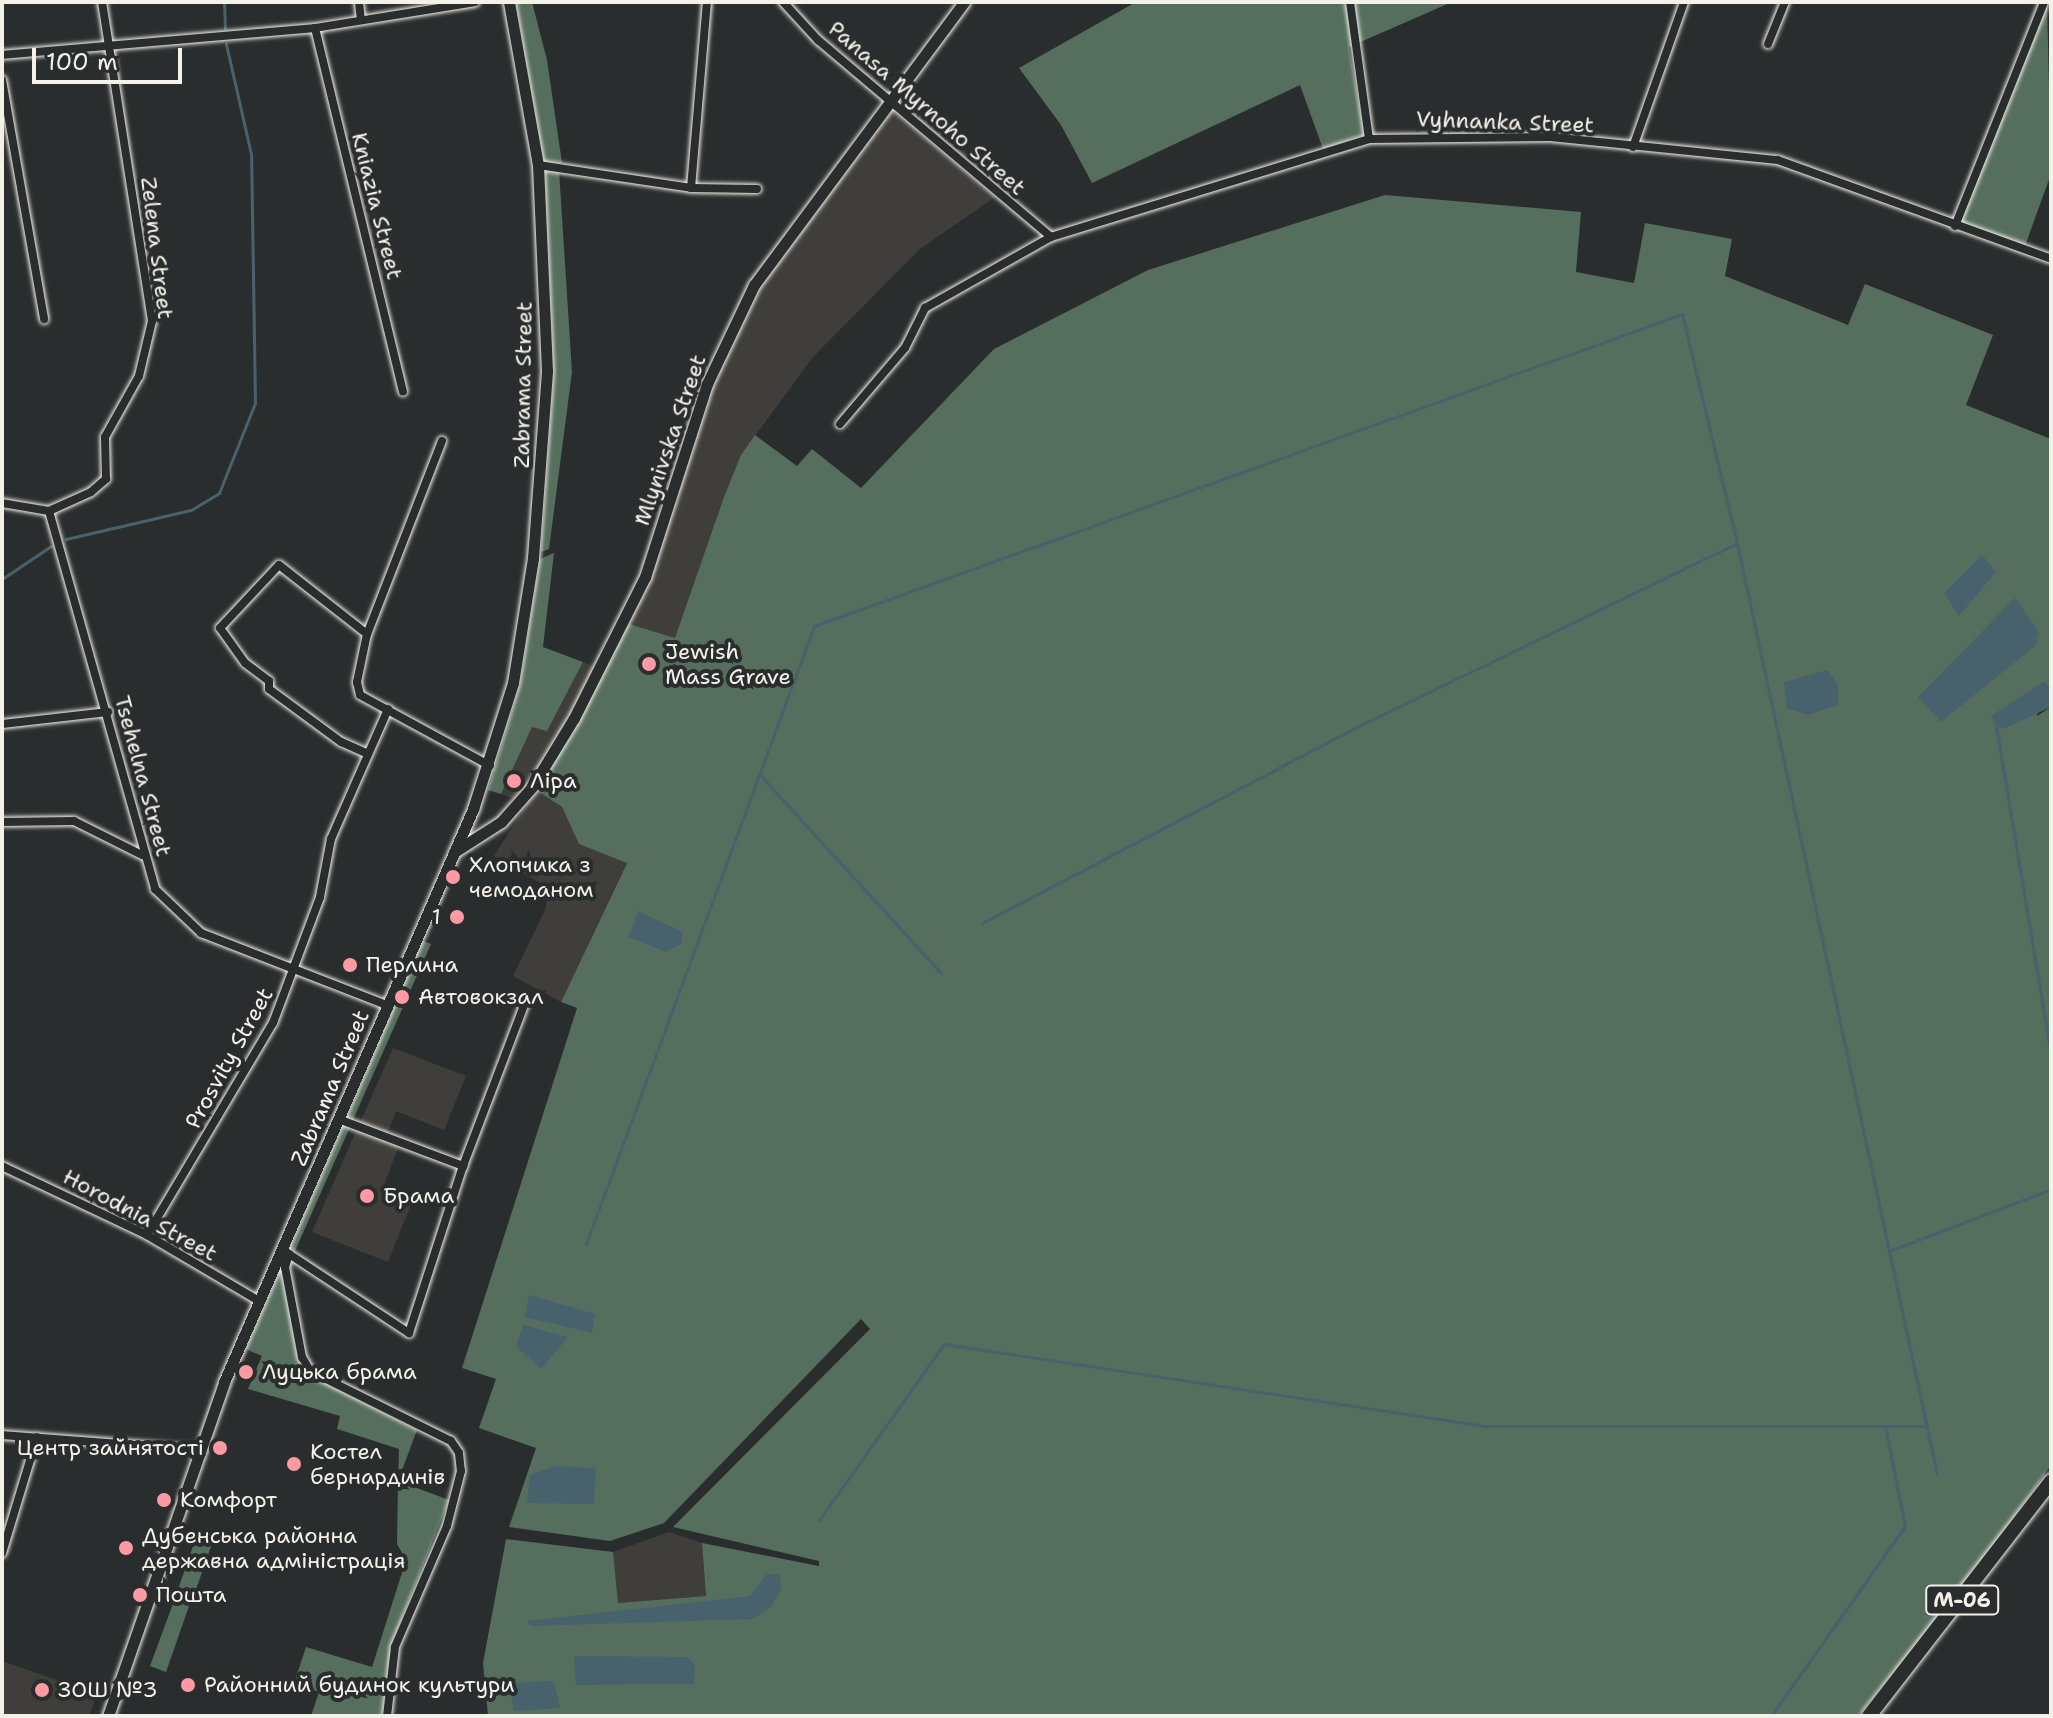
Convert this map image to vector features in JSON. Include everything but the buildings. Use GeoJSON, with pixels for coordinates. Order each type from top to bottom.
{"type":"FeatureCollection","features":[{"type":"Feature","properties":{"kind":"highway","name":"М-06"},"geometry":{"type":"LineString","coordinates":[[1869,1716],[2051,1481]]}},
{"type":"Feature","properties":{"kind":"main road","name":"Zabrama Street"},"geometry":{"type":"LineString","coordinates":[[108,1716],[224,1382],[259,1301],[285,1251],[338,1119],[490,766],[513,683],[544,453],[544,239],[538,165],[509,2]]}},
{"type":"Feature","properties":{"kind":"main road","name":"Mlynivska Street"},"geometry":{"type":"LineString","coordinates":[[454,852],[501,822],[532,787],[574,718],[645,577],[707,384],[754,285],[964,2]]}},
{"type":"Feature","properties":{"kind":"street"},"geometry":{"type":"LineString","coordinates":[[102,2],[109,42]]}},
{"type":"Feature","properties":{"kind":"street"},"geometry":{"type":"LineString","coordinates":[[359,2],[361,20]]}},
{"type":"Feature","properties":{"kind":"street"},"geometry":{"type":"LineString","coordinates":[[2,55],[109,42],[315,28],[475,2]]}},
{"type":"Feature","properties":{"kind":"street"},"geometry":{"type":"LineString","coordinates":[[691,188],[707,2]]}},
{"type":"Feature","properties":{"kind":"street","name":"Panasa Myrnoho Street"},"geometry":{"type":"LineString","coordinates":[[783,2],[818,40],[1051,237]]}},
{"type":"Feature","properties":{"kind":"street"},"geometry":{"type":"LineString","coordinates":[[1350,2],[1369,139]]}},
{"type":"Feature","properties":{"kind":"street"},"geometry":{"type":"LineString","coordinates":[[1633,147],[1684,2]]}},
{"type":"Feature","properties":{"kind":"street"},"geometry":{"type":"LineString","coordinates":[[1768,44],[1785,2]]}},
{"type":"Feature","properties":{"kind":"street"},"geometry":{"type":"LineString","coordinates":[[1955,226],[2044,2]]}},
{"type":"Feature","properties":{"kind":"street","name":"Kniazia Street"},"geometry":{"type":"LineString","coordinates":[[315,28],[403,392]]}},
{"type":"Feature","properties":{"kind":"street","name":"Zelena Street"},"geometry":{"type":"LineString","coordinates":[[49,511],[91,492],[106,479],[105,437],[139,376],[152,321],[109,42]]}},
{"type":"Feature","properties":{"kind":"street"},"geometry":{"type":"LineString","coordinates":[[2,80],[44,319]]}},
{"type":"Feature","properties":{"kind":"street","name":"Vyhnanka Street"},"geometry":{"type":"LineString","coordinates":[[840,424],[905,348],[925,308],[1051,237],[1369,139],[1442,134],[1550,137],[1778,160],[2051,259]]}},
{"type":"Feature","properties":{"kind":"street"},"geometry":{"type":"LineString","coordinates":[[538,165],[691,188],[757,189]]}},
{"type":"Feature","properties":{"kind":"street"},"geometry":{"type":"LineString","coordinates":[[442,441],[367,634],[357,682],[360,695],[490,766]]}},
{"type":"Feature","properties":{"kind":"street"},"geometry":{"type":"LineString","coordinates":[[2,503],[49,511]]}},
{"type":"Feature","properties":{"kind":"street","name":"Tsehelna Street"},"geometry":{"type":"LineString","coordinates":[[49,511],[108,712],[142,855],[155,889],[201,933],[295,972],[387,1005]]}},
{"type":"Feature","properties":{"kind":"street"},"geometry":{"type":"LineString","coordinates":[[366,753],[341,742],[269,689],[269,681],[245,663],[220,628],[279,565],[367,634]]}},
{"type":"Feature","properties":{"kind":"street","name":"Prosvity Street"},"geometry":{"type":"LineString","coordinates":[[147,1235],[273,1023],[295,972],[320,897],[331,839],[366,753],[388,709]]}},
{"type":"Feature","properties":{"kind":"street"},"geometry":{"type":"LineString","coordinates":[[2,724],[108,712]]}},
{"type":"Feature","properties":{"kind":"street"},"geometry":{"type":"LineString","coordinates":[[2,822],[74,821],[142,855]]}},
{"type":"Feature","properties":{"kind":"street"},"geometry":{"type":"LineString","coordinates":[[285,1251],[409,1333],[463,1166],[525,1003]]}},
{"type":"Feature","properties":{"kind":"street"},"geometry":{"type":"LineString","coordinates":[[338,1119],[463,1166]]}},
{"type":"Feature","properties":{"kind":"street","name":"Horodnia Street"},"geometry":{"type":"LineString","coordinates":[[2,1166],[147,1235],[259,1301]]}},
{"type":"Feature","properties":{"kind":"street"},"geometry":{"type":"LineString","coordinates":[[285,1251],[285,1267],[302,1357],[310,1371],[451,1441],[459,1453],[461,1471],[447,1526],[395,1647],[387,1716]]}},
{"type":"Feature","properties":{"kind":"street"},"geometry":{"type":"LineString","coordinates":[[2,1435],[202,1450]]}},
{"type":"Feature","properties":{"kind":"street"},"geometry":{"type":"LineString","coordinates":[[2,1553],[37,1437]]}},
{"type":"Feature","properties":{"kind":"shaded area"},"geometry":{"type":"Polygon","coordinates":[[[892,111],[995,197],[920,249],[813,357],[741,455],[675,639],[629,624],[649,579],[711,386],[758,288],[892,111]]]}},
{"type":"Feature","properties":{"kind":"shaded area"},"geometry":{"type":"Polygon","coordinates":[[[583,662],[597,668],[529,785],[515,799],[501,794],[532,726],[547,730],[583,662]]]}},
{"type":"Feature","properties":{"kind":"shaded area"},"geometry":{"type":"Polygon","coordinates":[[[536,790],[562,807],[579,844],[627,862],[561,1002],[513,976],[546,908],[547,894],[538,882],[494,856],[536,790]]]}},
{"type":"Feature","properties":{"kind":"shaded area"},"geometry":{"type":"Polygon","coordinates":[[[393,1048],[466,1076],[444,1130],[396,1111],[387,1135],[359,1125],[393,1048]]]}},
{"type":"Feature","properties":{"kind":"shaded area"},"geometry":{"type":"Polygon","coordinates":[[[357,1129],[399,1145],[384,1185],[414,1197],[388,1262],[312,1232],[357,1129]]]}},
{"type":"Feature","properties":{"kind":"shaded area"},"geometry":{"type":"Polygon","coordinates":[[[669,1532],[702,1543],[706,1596],[617,1603],[613,1552],[669,1532]]]}},
{"type":"Feature","properties":{"kind":"shaded area","name":"ЗОШ №3"},"geometry":{"type":"Polygon","coordinates":[[[2,1661],[97,1694],[89,1716],[2,1716],[2,1661]]]}},
{"type":"Feature","properties":{"kind":"green space"},"geometry":{"type":"Polygon","coordinates":[[[516,2],[532,2],[547,60],[562,163],[544,162],[516,2]]]}},
{"type":"Feature","properties":{"kind":"green space"},"geometry":{"type":"Polygon","coordinates":[[[1136,2],[1452,2],[1349,47],[1364,135],[1323,149],[1300,85],[1092,183],[1061,125],[1019,68],[1136,2]]]}},
{"type":"Feature","properties":{"kind":"green space"},"geometry":{"type":"Polygon","coordinates":[[[2047,2],[2051,174],[2025,246],[1959,223],[2047,2]]]}},
{"type":"Feature","properties":{"kind":"green space"},"geometry":{"type":"Polygon","coordinates":[[[545,169],[559,170],[572,372],[549,549],[541,552],[554,371],[545,169]]]}},
{"type":"Feature","properties":{"kind":"green space"},"geometry":{"type":"Polygon","coordinates":[[[1385,195],[1581,212],[1576,272],[1634,283],[1645,223],[1732,239],[1725,276],[1848,325],[1865,284],[1993,335],[1966,405],[2051,439],[2051,689],[2043,682],[2037,716],[2051,707],[2051,1465],[1984,1560],[1858,1716],[488,1716],[483,1663],[506,1539],[613,1552],[618,1603],[706,1596],[702,1543],[819,1566],[819,1561],[673,1527],[870,1329],[861,1319],[664,1523],[610,1541],[509,1527],[536,1448],[479,1428],[496,1379],[462,1368],[577,1008],[561,1002],[627,863],[579,844],[562,807],[536,790],[629,624],[675,638],[724,497],[741,455],[755,435],[797,466],[812,449],[861,488],[994,349],[1148,270],[1385,195]]]}},
{"type":"Feature","properties":{"kind":"green space"},"geometry":{"type":"Polygon","coordinates":[[[554,553],[543,647],[583,662],[547,731],[532,727],[501,794],[488,790],[520,685],[540,559],[554,553]]]}},
{"type":"Feature","properties":{"kind":"green space"},"geometry":{"type":"Polygon","coordinates":[[[423,941],[431,944],[352,1122],[346,1120],[423,941]]]}},
{"type":"Feature","properties":{"kind":"green space"},"geometry":{"type":"Polygon","coordinates":[[[344,1124],[350,1127],[295,1251],[290,1248],[344,1124]]]}},
{"type":"Feature","properties":{"kind":"green space"},"geometry":{"type":"Polygon","coordinates":[[[281,1269],[298,1359],[306,1374],[417,1430],[398,1481],[399,1449],[337,1429],[340,1416],[248,1389],[262,1356],[246,1349],[281,1269]]]}},
{"type":"Feature","properties":{"kind":"green space"},"geometry":{"type":"Polygon","coordinates":[[[398,1481],[449,1500],[391,1645],[382,1716],[311,1716],[319,1692],[294,1683],[306,1647],[372,1667],[406,1560],[397,1544],[398,1481]]]}},
{"type":"Feature","properties":{"kind":"green space"},"geometry":{"type":"Polygon","coordinates":[[[199,1529],[215,1535],[193,1598],[177,1592],[199,1529]]]}},
{"type":"Feature","properties":{"kind":"green space"},"geometry":{"type":"Polygon","coordinates":[[[174,1601],[189,1606],[166,1672],[150,1666],[174,1601]]]}},
{"type":"Feature","properties":{"kind":"water"},"geometry":{"type":"Polygon","coordinates":[[[1982,555],[1996,572],[1959,616],[1944,593],[1982,555]]]}},
{"type":"Feature","properties":{"kind":"water"},"geometry":{"type":"Polygon","coordinates":[[[2015,598],[2039,632],[2035,646],[1941,722],[1918,697],[2015,598]]]}},
{"type":"Feature","properties":{"kind":"water"},"geometry":{"type":"Polygon","coordinates":[[[1828,670],[1838,686],[1838,705],[1808,715],[1787,708],[1784,682],[1828,670]]]}},
{"type":"Feature","properties":{"kind":"water"},"geometry":{"type":"Polygon","coordinates":[[[2043,682],[2051,689],[2051,707],[2003,729],[1996,726],[1991,716],[2043,682]]]}},
{"type":"Feature","properties":{"kind":"water"},"geometry":{"type":"Polygon","coordinates":[[[638,911],[683,932],[681,944],[666,952],[629,937],[638,911]]]}},
{"type":"Feature","properties":{"kind":"water"},"geometry":{"type":"Polygon","coordinates":[[[529,1295],[595,1314],[592,1333],[525,1317],[529,1295]]]}},
{"type":"Feature","properties":{"kind":"water"},"geometry":{"type":"Polygon","coordinates":[[[523,1325],[568,1337],[541,1369],[516,1346],[523,1325]]]}},
{"type":"Feature","properties":{"kind":"water"},"geometry":{"type":"Polygon","coordinates":[[[556,1466],[596,1468],[594,1504],[527,1503],[530,1475],[556,1466]]]}},
{"type":"Feature","properties":{"kind":"water"},"geometry":{"type":"Polygon","coordinates":[[[767,1574],[780,1574],[781,1590],[771,1607],[753,1619],[531,1626],[527,1621],[750,1596],[767,1574]]]}},
{"type":"Feature","properties":{"kind":"water"},"geometry":{"type":"Polygon","coordinates":[[[574,1656],[686,1657],[695,1664],[694,1684],[576,1685],[574,1656]]]}},
{"type":"Feature","properties":{"kind":"water"},"geometry":{"type":"Polygon","coordinates":[[[554,1681],[560,1708],[514,1711],[509,1683],[554,1681]]]}},
{"type":"Feature","properties":{"kind":"waterway"},"geometry":{"type":"LineString","coordinates":[[224,2],[225,28]]}},
{"type":"Feature","properties":{"kind":"waterway"},"geometry":{"type":"LineString","coordinates":[[66,539],[191,510],[219,493],[255,403],[251,154],[226,44]]}},
{"type":"Feature","properties":{"kind":"waterway"},"geometry":{"type":"LineString","coordinates":[[586,1244],[814,626],[1682,314],[1737,543],[1937,1474]]}},
{"type":"Feature","properties":{"kind":"waterway"},"geometry":{"type":"LineString","coordinates":[[982,923],[1365,723],[1737,543]]}},
{"type":"Feature","properties":{"kind":"waterway"},"geometry":{"type":"LineString","coordinates":[[2,579],[51,546]]}},
{"type":"Feature","properties":{"kind":"waterway"},"geometry":{"type":"LineString","coordinates":[[1996,726],[2051,1055]]}},
{"type":"Feature","properties":{"kind":"waterway"},"geometry":{"type":"LineString","coordinates":[[761,776],[941,973]]}},
{"type":"Feature","properties":{"kind":"waterway"},"geometry":{"type":"LineString","coordinates":[[1889,1251],[2051,1189]]}},
{"type":"Feature","properties":{"kind":"waterway"},"geometry":{"type":"LineString","coordinates":[[819,1520],[944,1344],[1485,1426],[1927,1426]]}},
{"type":"Feature","properties":{"kind":"waterway"},"geometry":{"type":"LineString","coordinates":[[1771,1716],[1905,1526],[1885,1426]]}},
{"type":"Feature","properties":{"kind":"place","name":"Jewish Mass Grave"},"geometry":{"type":"Point","coordinates":[649,664]}},
{"type":"Feature","properties":{"kind":"place","name":"Ліра"},"geometry":{"type":"Point","coordinates":[514,781]}},
{"type":"Feature","properties":{"kind":"place","name":"Хлопчика з чемоданом"},"geometry":{"type":"Point","coordinates":[453,877]}},
{"type":"Feature","properties":{"kind":"place","name":"1"},"geometry":{"type":"Point","coordinates":[457,917]}},
{"type":"Feature","properties":{"kind":"place","name":"Перлина"},"geometry":{"type":"Point","coordinates":[350,965]}},
{"type":"Feature","properties":{"kind":"place","name":"Автовокзал"},"geometry":{"type":"Point","coordinates":[402,997]}},
{"type":"Feature","properties":{"kind":"place","name":"Брама"},"geometry":{"type":"Point","coordinates":[367,1196]}},
{"type":"Feature","properties":{"kind":"place","name":"Луцька брама"},"geometry":{"type":"Point","coordinates":[246,1372]}},
{"type":"Feature","properties":{"kind":"place","name":"Центр зайнятості"},"geometry":{"type":"Point","coordinates":[220,1448]}},
{"type":"Feature","properties":{"kind":"place","name":"Костел бернардинів"},"geometry":{"type":"Point","coordinates":[294,1464]}},
{"type":"Feature","properties":{"kind":"place","name":"Комфорт"},"geometry":{"type":"Point","coordinates":[164,1500]}},
{"type":"Feature","properties":{"kind":"place","name":"Дубенська районна державна адміністрація"},"geometry":{"type":"Point","coordinates":[126,1548]}},
{"type":"Feature","properties":{"kind":"place","name":"Пошта"},"geometry":{"type":"Point","coordinates":[140,1595]}},
{"type":"Feature","properties":{"kind":"place","name":"Районний будинок культури"},"geometry":{"type":"Point","coordinates":[188,1685]}},
{"type":"Feature","properties":{"kind":"place","name":"ЗОШ №3"},"geometry":{"type":"Point","coordinates":[42,1690]}}]}
